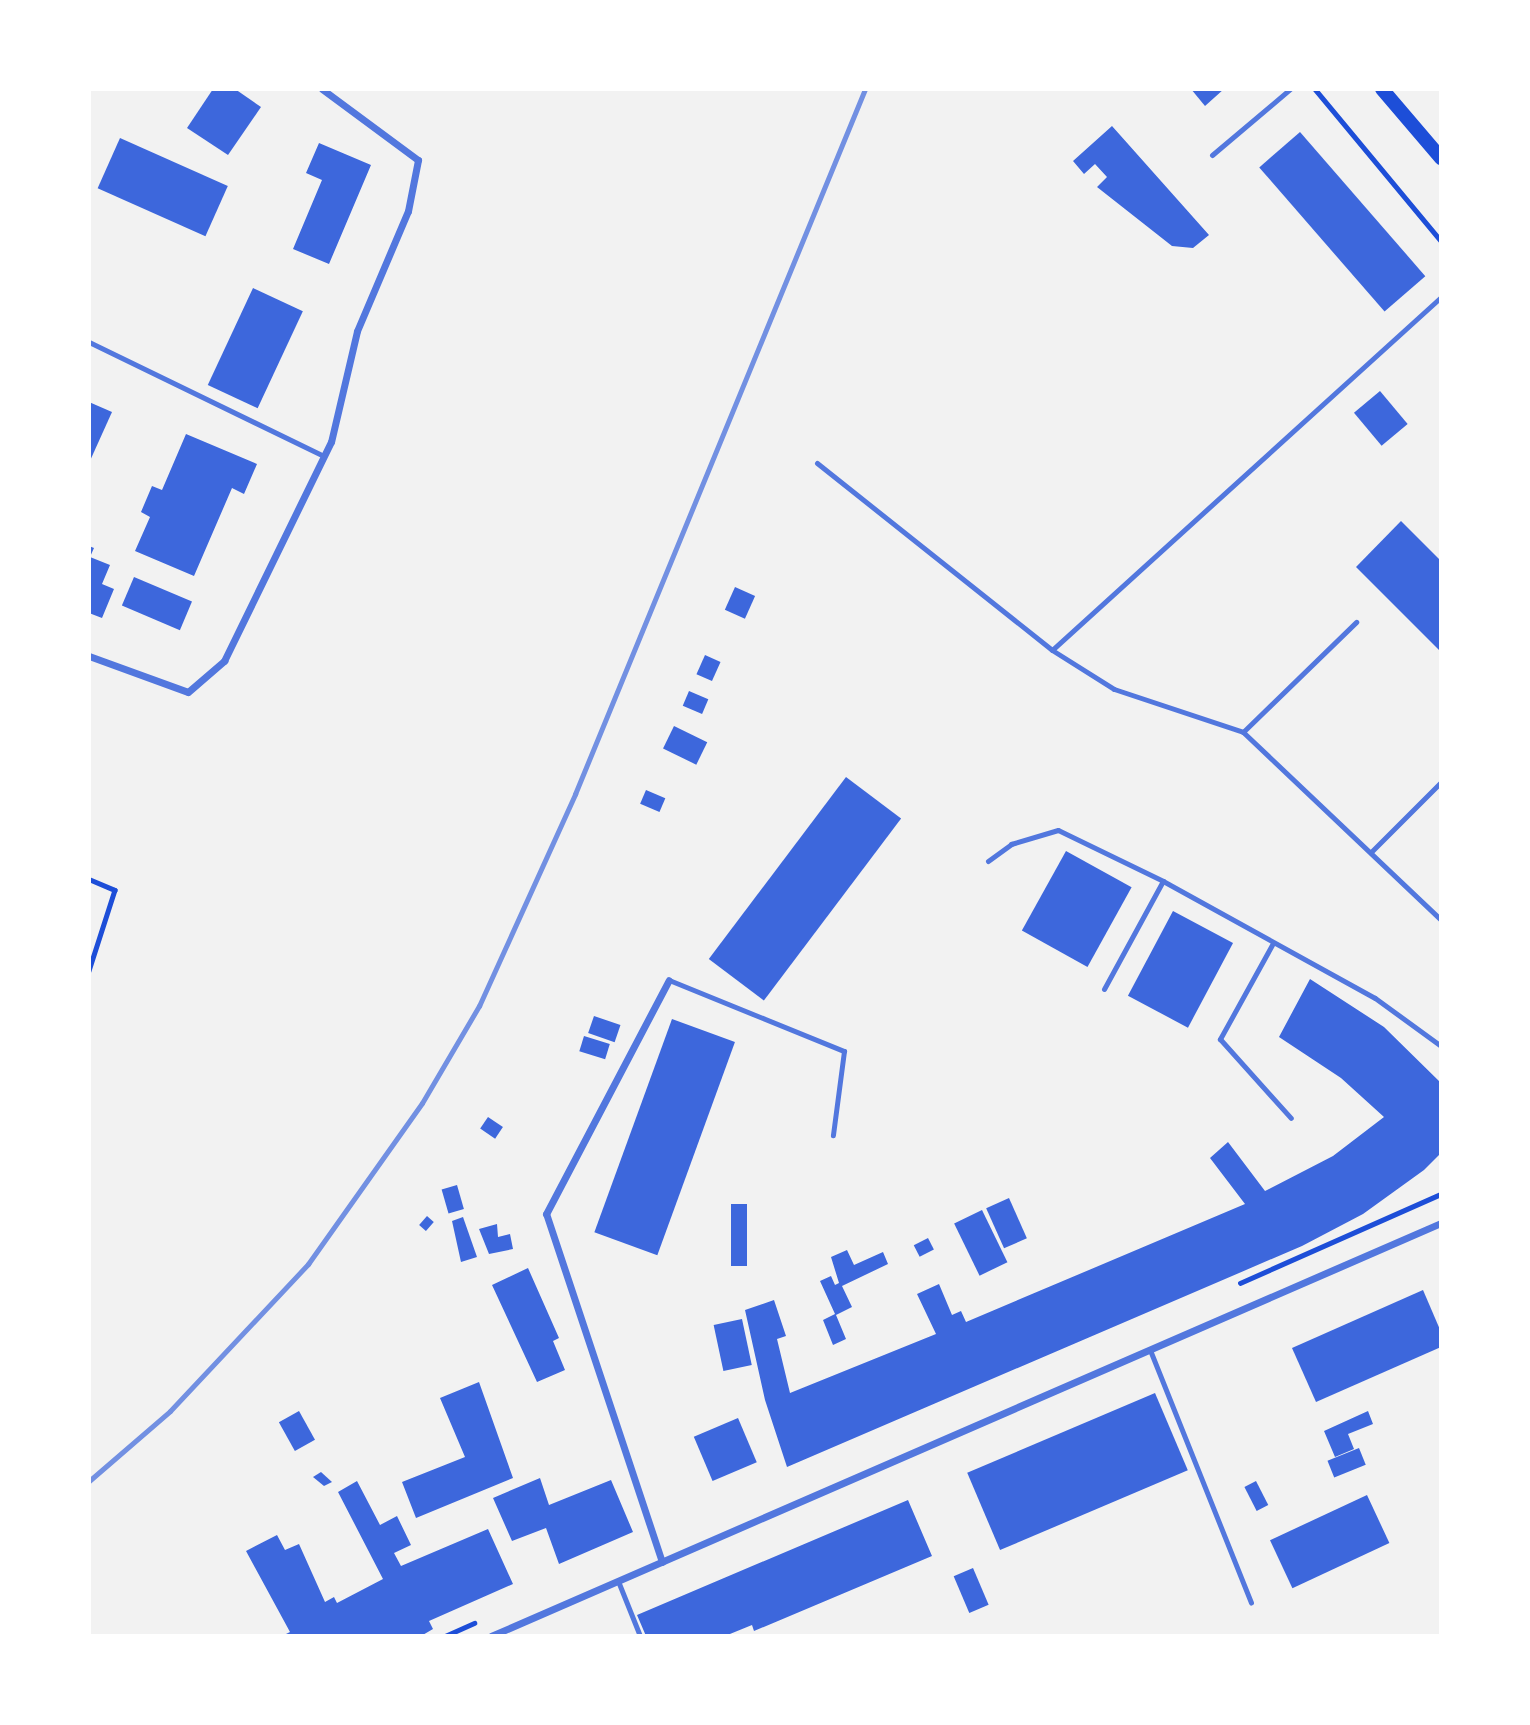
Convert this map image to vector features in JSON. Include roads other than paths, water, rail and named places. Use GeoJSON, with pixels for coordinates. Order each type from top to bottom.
{"type":"FeatureCollection","features":[{"type":"Feature","properties":{"kind":"main road"},"geometry":{"type":"LineString","coordinates":[[1382,89],[1441,158]]}},
{"type":"Feature","properties":{"kind":"street"},"geometry":{"type":"LineString","coordinates":[[89,656],[188,692],[224,660],[324,456],[357,331],[408,211],[418,160],[323,89]]}},
{"type":"Feature","properties":{"kind":"street"},"geometry":{"type":"LineString","coordinates":[[662,1562],[546,1214],[669,980]]}},
{"type":"Feature","properties":{"kind":"street"},"geometry":{"type":"LineString","coordinates":[[491,1636],[1441,1223]]}},
{"type":"Feature","properties":{"kind":"lane"},"geometry":{"type":"LineString","coordinates":[[1212,155],[1290,89]]}},
{"type":"Feature","properties":{"kind":"lane"},"geometry":{"type":"LineString","coordinates":[[1052,650],[1441,297]]}},
{"type":"Feature","properties":{"kind":"lane"},"geometry":{"type":"LineString","coordinates":[[89,342],[324,456]]}},
{"type":"Feature","properties":{"kind":"lane"},"geometry":{"type":"LineString","coordinates":[[817,463],[1052,650],[1114,689],[1243,732],[1441,920]]}},
{"type":"Feature","properties":{"kind":"lane"},"geometry":{"type":"LineString","coordinates":[[1243,732],[1356,622]]}},
{"type":"Feature","properties":{"kind":"lane"},"geometry":{"type":"LineString","coordinates":[[1371,852],[1441,782]]}},
{"type":"Feature","properties":{"kind":"lane"},"geometry":{"type":"LineString","coordinates":[[988,861],[1011,844],[1058,830],[1163,881],[1375,998],[1441,1046]]}},
{"type":"Feature","properties":{"kind":"lane"},"geometry":{"type":"LineString","coordinates":[[1104,989],[1163,881]]}},
{"type":"Feature","properties":{"kind":"lane"},"geometry":{"type":"LineString","coordinates":[[1273,943],[1220,1039],[1291,1118]]}},
{"type":"Feature","properties":{"kind":"lane"},"geometry":{"type":"LineString","coordinates":[[669,980],[845,1051],[833,1135]]}},
{"type":"Feature","properties":{"kind":"lane"},"geometry":{"type":"LineString","coordinates":[[1150,1350],[1251,1603]]}},
{"type":"Feature","properties":{"kind":"lane"},"geometry":{"type":"LineString","coordinates":[[618,1581],[640,1636]]}},
{"type":"Feature","properties":{"kind":"railway"},"geometry":{"type":"LineString","coordinates":[[89,1481],[170,1411],[308,1264],[422,1103],[479,1006],[575,794],[865,89]]}}]}
